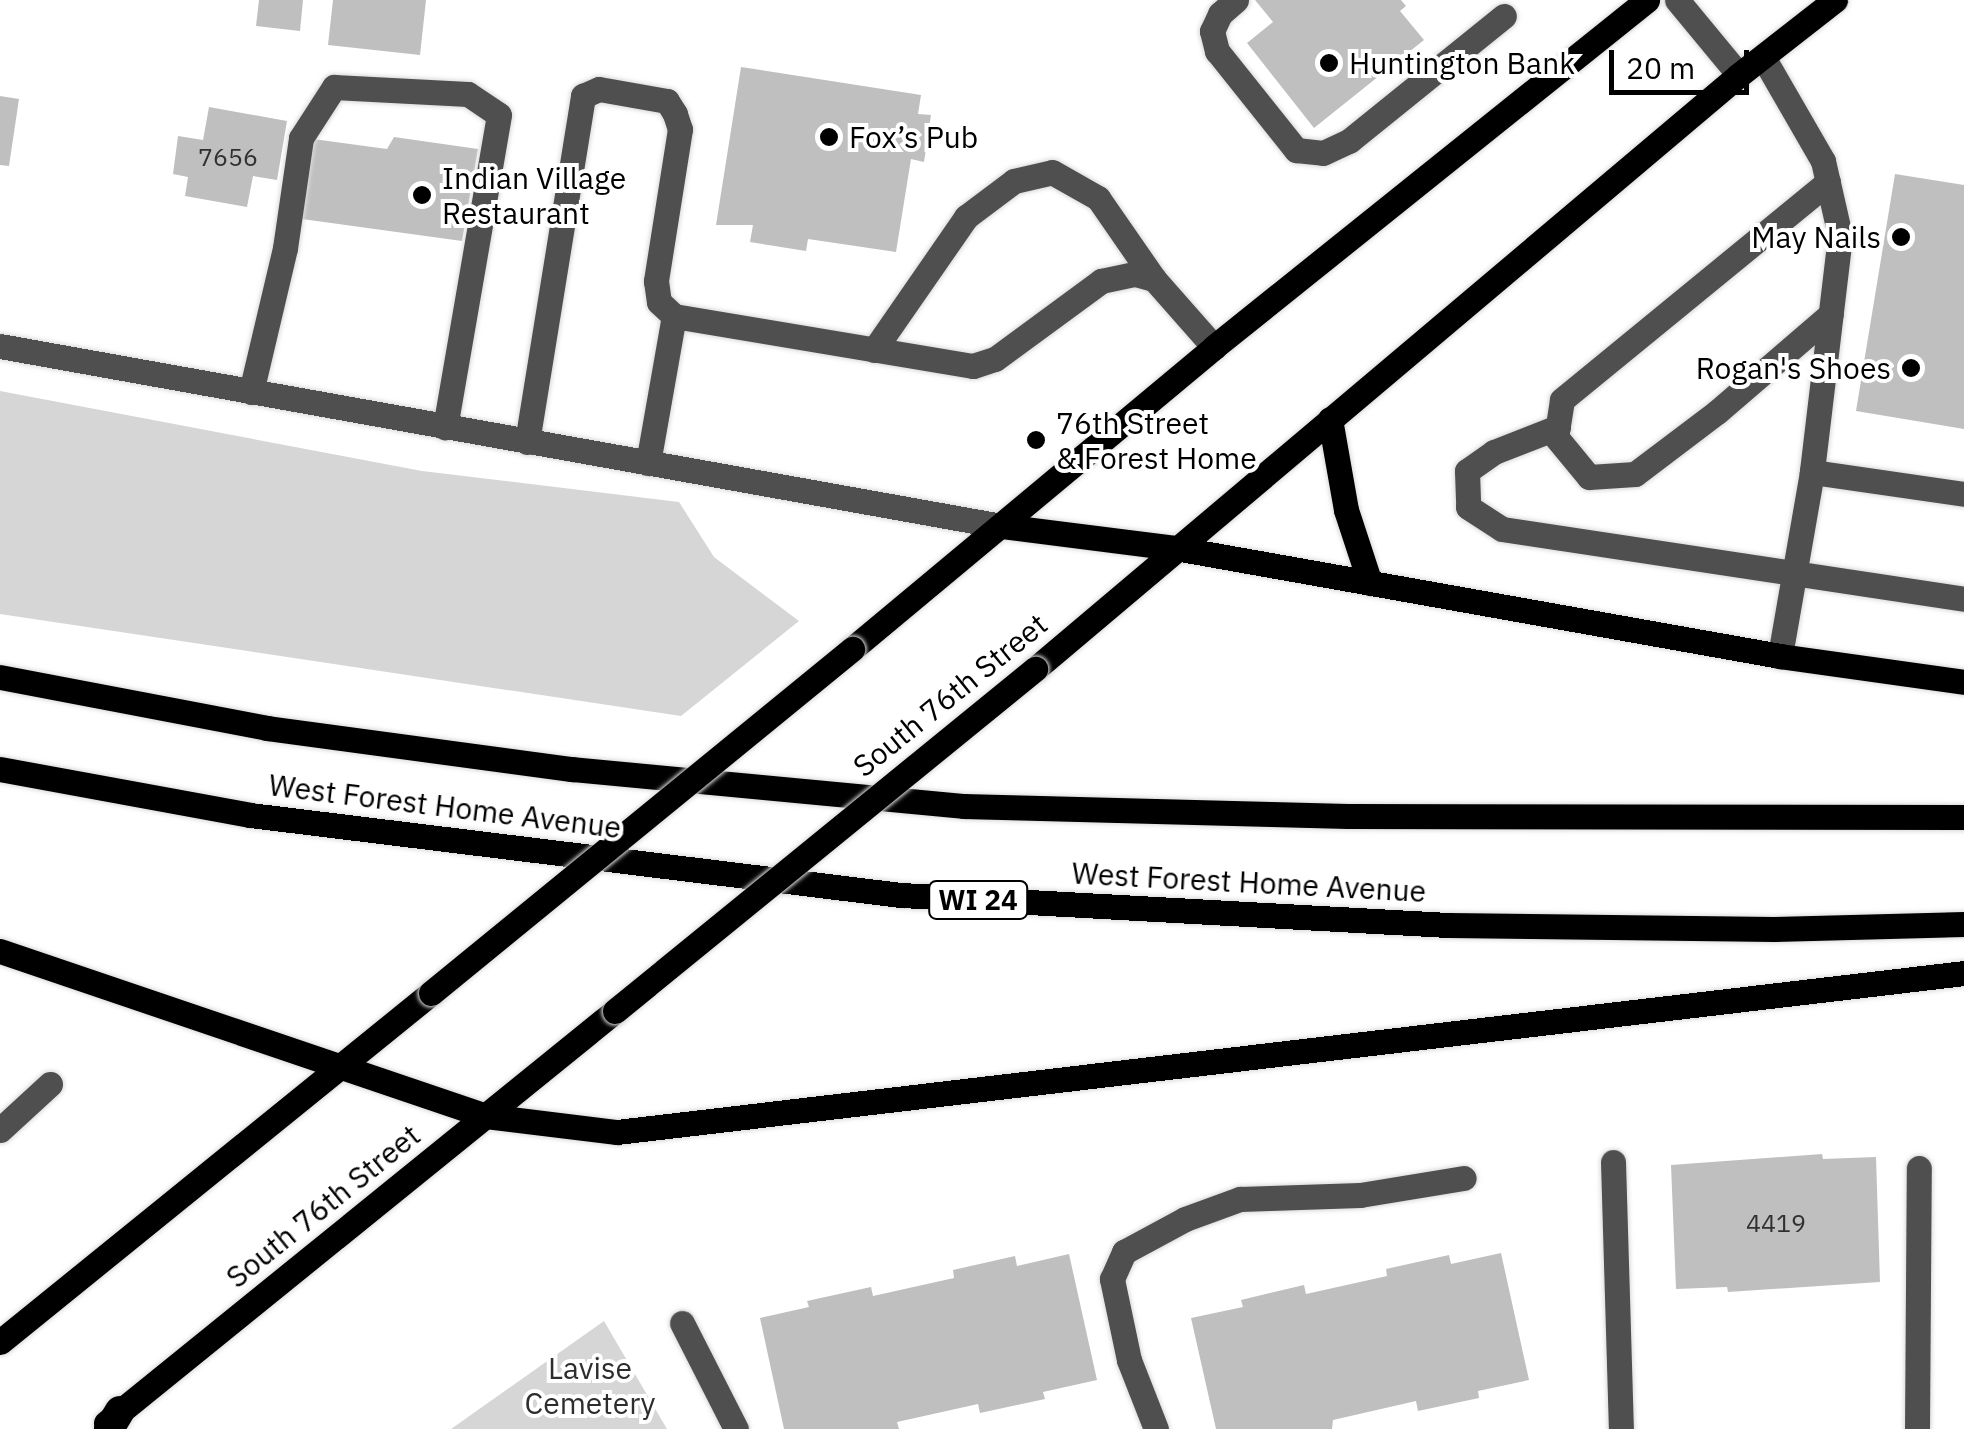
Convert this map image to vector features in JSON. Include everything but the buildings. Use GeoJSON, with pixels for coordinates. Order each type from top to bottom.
{"type":"FeatureCollection","features":[{"type":"Feature","properties":{"kind":"main road"},"geometry":{"type":"LineString","coordinates":[[0,1342],[852,649],[1214,347],[1647,0]]}},
{"type":"Feature","properties":{"kind":"main road","name":"South 76th Street"},"geometry":{"type":"LineString","coordinates":[[109,1423],[1035,669],[1739,75],[1835,0]]}},
{"type":"Feature","properties":{"kind":"main road"},"geometry":{"type":"LineString","coordinates":[[1330,419],[1346,510],[1370,583]]}},
{"type":"Feature","properties":{"kind":"main road"},"geometry":{"type":"LineString","coordinates":[[1002,526],[1175,548],[1780,656],[1964,682]]}},
{"type":"Feature","properties":{"kind":"main road","name":"West Forest Home Avenue"},"geometry":{"type":"LineString","coordinates":[[0,677],[267,728],[553,767],[963,806],[1348,816],[1964,817]]}},
{"type":"Feature","properties":{"kind":"main road","name":"West Forest Home Avenue"},"geometry":{"type":"LineString","coordinates":[[0,770],[250,815],[901,895],[1448,925],[1774,929],[1964,924]]}},
{"type":"Feature","properties":{"kind":"main road"},"geometry":{"type":"LineString","coordinates":[[0,951],[486,1116],[617,1132],[1964,973]]}},
{"type":"Feature","properties":{"kind":"street"},"geometry":{"type":"LineString","coordinates":[[1236,0],[1220,14],[1212,31],[1217,50],[1296,150],[1323,153],[1349,141],[1504,16]]}},
{"type":"Feature","properties":{"kind":"street"},"geometry":{"type":"LineString","coordinates":[[1677,0],[1739,75]]}},
{"type":"Feature","properties":{"kind":"street"},"geometry":{"type":"LineString","coordinates":[[1763,57],[1823,161],[1840,236],[1812,472],[1780,656]]}},
{"type":"Feature","properties":{"kind":"street"},"geometry":{"type":"LineString","coordinates":[[252,392],[285,248],[301,138],[334,87],[468,94],[499,115],[445,427]]}},
{"type":"Feature","properties":{"kind":"street"},"geometry":{"type":"LineString","coordinates":[[527,442],[583,96],[598,89],[667,101],[675,114],[680,130],[656,281],[660,302],[674,316],[973,366],[995,359],[1101,281],[1135,274],[1154,279]]}},
{"type":"Feature","properties":{"kind":"street"},"geometry":{"type":"LineString","coordinates":[[874,350],[966,217],[1014,181],[1052,172],[1098,198],[1154,279],[1214,347]]}},
{"type":"Feature","properties":{"kind":"street"},"geometry":{"type":"LineString","coordinates":[[1828,182],[1562,400],[1556,438],[1589,477],[1635,474],[1717,412],[1831,314]]}},
{"type":"Feature","properties":{"kind":"street"},"geometry":{"type":"LineString","coordinates":[[648,463],[674,316]]}},
{"type":"Feature","properties":{"kind":"street"},"geometry":{"type":"LineString","coordinates":[[0,346],[1002,526]]}},
{"type":"Feature","properties":{"kind":"street"},"geometry":{"type":"LineString","coordinates":[[1558,427],[1494,452],[1468,470],[1468,507],[1502,529],[1964,599]]}},
{"type":"Feature","properties":{"kind":"street"},"geometry":{"type":"LineString","coordinates":[[1812,472],[1964,494]]}},
{"type":"Feature","properties":{"kind":"street"},"geometry":{"type":"LineString","coordinates":[[0,1130],[50,1084]]}},
{"type":"Feature","properties":{"kind":"street"},"geometry":{"type":"LineString","coordinates":[[1613,1162],[1621,1429]]}},
{"type":"Feature","properties":{"kind":"street"},"geometry":{"type":"LineString","coordinates":[[1917,1429],[1918,1168]]}},
{"type":"Feature","properties":{"kind":"street"},"geometry":{"type":"LineString","coordinates":[[1156,1429],[1129,1360],[1112,1279],[1124,1252],[1185,1219],[1240,1199],[1360,1195],[1464,1178]]}},
{"type":"Feature","properties":{"kind":"street"},"geometry":{"type":"LineString","coordinates":[[682,1322],[736,1429]]}},
{"type":"Feature","properties":{"kind":"green space"},"geometry":{"type":"Polygon","coordinates":[[[0,391],[422,471],[679,502],[714,557],[799,621],[681,716],[0,614],[0,391]]]}},
{"type":"Feature","properties":{"kind":"green space","name":"Lavise Cemetery"},"geometry":{"type":"Polygon","coordinates":[[[604,1321],[667,1429],[451,1429],[604,1321]]]}},
{"type":"Feature","properties":{"kind":"place","name":"Huntington Bank"},"geometry":{"type":"Point","coordinates":[1329,63]}},
{"type":"Feature","properties":{"kind":"place","name":"Fox’s Pub"},"geometry":{"type":"Point","coordinates":[829,137]}},
{"type":"Feature","properties":{"kind":"place","name":"Indian Village Restaurant"},"geometry":{"type":"Point","coordinates":[422,195]}},
{"type":"Feature","properties":{"kind":"place","name":"May Nails"},"geometry":{"type":"Point","coordinates":[1901,237]}},
{"type":"Feature","properties":{"kind":"place","name":"Rogan's Shoes"},"geometry":{"type":"Point","coordinates":[1911,368]}},
{"type":"Feature","properties":{"kind":"place","name":"76th Street & Forest Home"},"geometry":{"type":"Point","coordinates":[1036,440]}}]}
